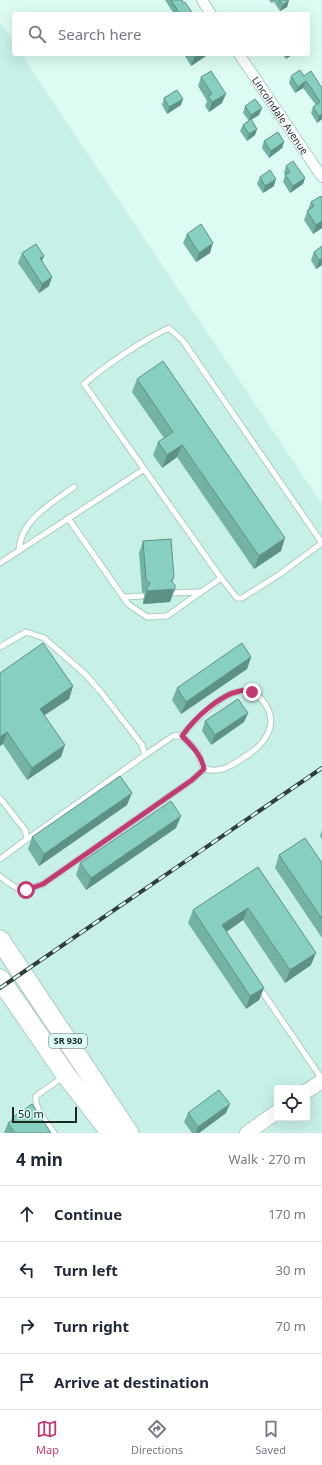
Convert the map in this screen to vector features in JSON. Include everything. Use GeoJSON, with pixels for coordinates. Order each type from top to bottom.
{"type":"FeatureCollection","features":[{"type":"Feature","properties":{"kind":"highway","name":"SR 930"},"geometry":{"type":"LineString","coordinates":[[0,940],[129,1133]]}},
{"type":"Feature","properties":{"kind":"highway","name":"SR 930"},"geometry":{"type":"LineString","coordinates":[[0,978],[66,1075],[111,1133]]}},
{"type":"Feature","properties":{"kind":"street"},"geometry":{"type":"LineString","coordinates":[[202,0],[210,12]]}},
{"type":"Feature","properties":{"kind":"street","name":"Lincolndale Avenue"},"geometry":{"type":"LineString","coordinates":[[240,56],[322,177]]}},
{"type":"Feature","properties":{"kind":"street"},"geometry":{"type":"LineString","coordinates":[[310,1089],[322,1080]]}},
{"type":"Feature","properties":{"kind":"street"},"geometry":{"type":"LineString","coordinates":[[247,1133],[274,1114]]}},
{"type":"Feature","properties":{"kind":"lane"},"geometry":{"type":"LineString","coordinates":[[169,328],[182,341],[322,543],[280,574],[242,598],[237,598],[143,470],[84,384],[126,354],[169,328]]}},
{"type":"Feature","properties":{"kind":"lane"},"geometry":{"type":"LineString","coordinates":[[0,563],[143,470]]}},
{"type":"Feature","properties":{"kind":"lane"},"geometry":{"type":"LineString","coordinates":[[19,550],[19,540],[35,514],[74,487]]}},
{"type":"Feature","properties":{"kind":"lane"},"geometry":{"type":"LineString","coordinates":[[68,518],[128,604],[147,617],[167,616],[221,578]]}},
{"type":"Feature","properties":{"kind":"lane"},"geometry":{"type":"LineString","coordinates":[[170,593],[201,592]]}},
{"type":"Feature","properties":{"kind":"lane"},"geometry":{"type":"LineString","coordinates":[[124,597],[142,596]]}},
{"type":"Feature","properties":{"kind":"lane"},"geometry":{"type":"LineString","coordinates":[[0,647],[26,632],[44,638],[102,692],[139,740],[145,755]]}},
{"type":"Feature","properties":{"kind":"lane"},"geometry":{"type":"LineString","coordinates":[[182,736],[192,723],[213,705],[240,690],[256,694],[267,706],[272,718],[270,729],[265,739],[254,752],[231,766],[215,772],[204,769]]}},
{"type":"Feature","properties":{"kind":"lane"},"geometry":{"type":"LineString","coordinates":[[0,859],[173,736],[182,736],[197,751],[204,769]]}},
{"type":"Feature","properties":{"kind":"lane"},"geometry":{"type":"LineString","coordinates":[[0,876],[12,887],[22,890],[43,884],[192,780],[204,769]]}},
{"type":"Feature","properties":{"kind":"lane"},"geometry":{"type":"LineString","coordinates":[[0,798],[25,830],[26,840]]}},
{"type":"Feature","properties":{"kind":"lane"},"geometry":{"type":"LineString","coordinates":[[257,983],[322,1080]]}},
{"type":"Feature","properties":{"kind":"lane"},"geometry":{"type":"LineString","coordinates":[[54,1133],[39,1111],[35,1102],[36,1096],[66,1075]]}},
{"type":"Feature","properties":{"kind":"shaded area"},"geometry":{"type":"Polygon","coordinates":[[[0,22],[12,40],[12,56],[22,56],[322,504],[322,1133],[0,1133],[0,22]]]}},
{"type":"Feature","properties":{"kind":"building"},"geometry":{"type":"Polygon","coordinates":[[[171,0],[182,0],[192,12],[179,12],[171,0]]]}},
{"type":"Feature","properties":{"kind":"building"},"geometry":{"type":"Polygon","coordinates":[[[279,0],[289,0],[283,5],[279,0]]]}},
{"type":"Feature","properties":{"kind":"building"},"geometry":{"type":"Polygon","coordinates":[[[300,70],[304,76],[311,71],[322,88],[322,114],[319,116],[313,107],[320,102],[312,89],[306,81],[298,87],[291,76],[300,70]]]}},
{"type":"Feature","properties":{"kind":"building"},"geometry":{"type":"Polygon","coordinates":[[[211,71],[226,94],[212,102],[208,96],[212,94],[201,77],[211,71]]]}},
{"type":"Feature","properties":{"kind":"building"},"geometry":{"type":"Polygon","coordinates":[[[177,90],[183,99],[169,107],[164,98],[177,90]]]}},
{"type":"Feature","properties":{"kind":"building"},"geometry":{"type":"Polygon","coordinates":[[[255,99],[262,108],[251,115],[245,106],[255,99]]]}},
{"type":"Feature","properties":{"kind":"building"},"geometry":{"type":"Polygon","coordinates":[[[251,119],[257,129],[249,134],[243,125],[251,119]]]}},
{"type":"Feature","properties":{"kind":"building"},"geometry":{"type":"Polygon","coordinates":[[[278,132],[284,142],[271,151],[264,141],[278,132]]]}},
{"type":"Feature","properties":{"kind":"building"},"geometry":{"type":"Polygon","coordinates":[[[293,161],[305,178],[293,186],[285,175],[290,172],[286,166],[293,161]]]}},
{"type":"Feature","properties":{"kind":"building"},"geometry":{"type":"Polygon","coordinates":[[[270,170],[276,179],[265,186],[260,177],[270,170]]]}},
{"type":"Feature","properties":{"kind":"building"},"geometry":{"type":"Polygon","coordinates":[[[321,196],[322,221],[316,225],[307,211],[314,206],[311,202],[321,196]]]}},
{"type":"Feature","properties":{"kind":"building"},"geometry":{"type":"Polygon","coordinates":[[[201,224],[213,243],[199,253],[187,234],[201,224]]]}},
{"type":"Feature","properties":{"kind":"building"},"geometry":{"type":"Polygon","coordinates":[[[36,244],[44,256],[40,258],[52,277],[42,284],[22,253],[36,244]]]}},
{"type":"Feature","properties":{"kind":"building"},"geometry":{"type":"Polygon","coordinates":[[[322,246],[322,258],[319,260],[314,252],[322,246]]]}},
{"type":"Feature","properties":{"kind":"building"},"geometry":{"type":"Polygon","coordinates":[[[163,361],[285,538],[259,556],[182,445],[167,455],[158,442],[173,432],[137,379],[163,361]]]}},
{"type":"Feature","properties":{"kind":"building"},"geometry":{"type":"Polygon","coordinates":[[[171,539],[174,577],[171,581],[175,585],[175,589],[147,591],[150,583],[146,580],[143,541],[171,539]]]}},
{"type":"Feature","properties":{"kind":"building"},"geometry":{"type":"Polygon","coordinates":[[[43,643],[73,686],[40,709],[65,745],[32,768],[7,732],[0,737],[0,673],[43,643]]]}},
{"type":"Feature","properties":{"kind":"building"},"geometry":{"type":"Polygon","coordinates":[[[242,643],[251,657],[186,702],[177,688],[242,643]]]}},
{"type":"Feature","properties":{"kind":"building"},"geometry":{"type":"Polygon","coordinates":[[[238,699],[248,713],[215,735],[205,721],[238,699]]]}},
{"type":"Feature","properties":{"kind":"building"},"geometry":{"type":"Polygon","coordinates":[[[120,776],[132,793],[44,854],[32,837],[120,776]]]}},
{"type":"Feature","properties":{"kind":"building"},"geometry":{"type":"Polygon","coordinates":[[[171,801],[181,816],[91,878],[80,863],[171,801]]]}},
{"type":"Feature","properties":{"kind":"building"},"geometry":{"type":"Polygon","coordinates":[[[305,838],[322,863],[322,919],[279,855],[305,838]]]}},
{"type":"Feature","properties":{"kind":"building"},"geometry":{"type":"Polygon","coordinates":[[[258,867],[316,953],[290,970],[248,908],[222,925],[264,988],[250,996],[193,910],[258,867]]]}},
{"type":"Feature","properties":{"kind":"building"},"geometry":{"type":"Polygon","coordinates":[[[219,1090],[230,1104],[198,1127],[188,1113],[219,1090]]]}},
{"type":"Feature","properties":{"kind":"building"},"geometry":{"type":"Polygon","coordinates":[[[32,1104],[51,1133],[15,1133],[8,1123],[13,1120],[12,1118],[32,1104]]]}},
{"type":"Feature","properties":{"kind":"railway"},"geometry":{"type":"LineString","coordinates":[[0,988],[322,768]]}},
{"type":"Feature","properties":{"kind":"route"},"geometry":{"type":"LineString","coordinates":[[26,890],[43,884],[192,780],[204,769],[197,751],[182,736],[192,723],[213,705],[227,696],[240,690],[252,692]]}}]}
